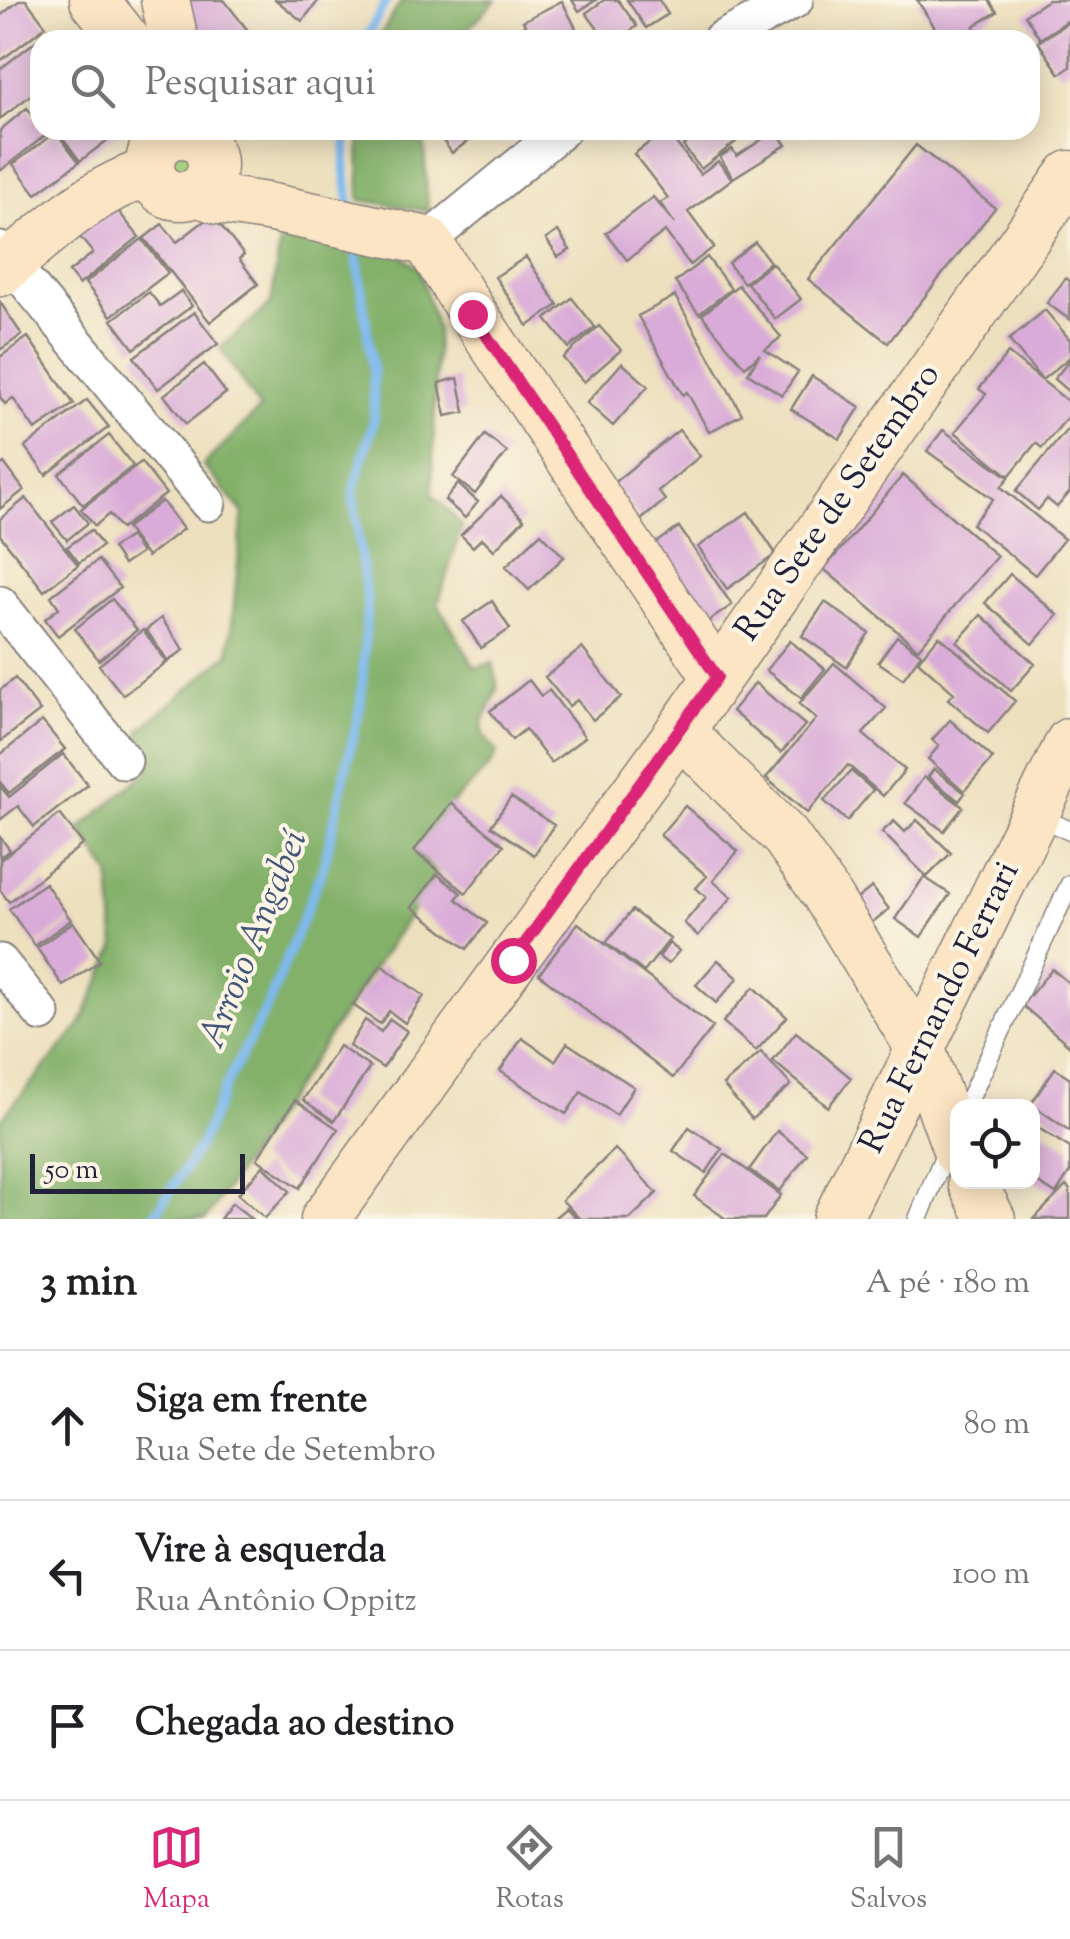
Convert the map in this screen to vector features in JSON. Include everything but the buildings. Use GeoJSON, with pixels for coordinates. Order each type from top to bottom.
{"type":"FeatureCollection","features":[{"type":"Feature","properties":{"kind":"main road"},"geometry":{"type":"LineString","coordinates":[[94,0],[118,30]]}},
{"type":"Feature","properties":{"kind":"main road"},"geometry":{"type":"LineString","coordinates":[[166,0],[172,30]]}},
{"type":"Feature","properties":{"kind":"main road"},"geometry":{"type":"LineString","coordinates":[[4,262],[101,192],[184,150],[220,200],[410,237],[472,314],[717,677]]}},
{"type":"Feature","properties":{"kind":"main road","name":"Rua Sete de Setembro"},"geometry":{"type":"LineString","coordinates":[[325,1219],[680,731],[1070,175]]}},
{"type":"Feature","properties":{"kind":"main road"},"geometry":{"type":"LineString","coordinates":[[680,731],[785,836],[824,890],[921,1050],[950,1113]]}},
{"type":"Feature","properties":{"kind":"main road","name":"Rua Fernando Ferrari"},"geometry":{"type":"LineString","coordinates":[[838,1219],[921,1050],[1052,823],[1070,742]]}},
{"type":"Feature","properties":{"kind":"main road"},"geometry":{"type":"LineString","coordinates":[[976,1189],[992,1219]]}},
{"type":"Feature","properties":{"kind":"street"},"geometry":{"type":"LineString","coordinates":[[739,30],[795,0]]}},
{"type":"Feature","properties":{"kind":"street"},"geometry":{"type":"LineString","coordinates":[[410,237],[548,140]]}},
{"type":"Feature","properties":{"kind":"street"},"geometry":{"type":"LineString","coordinates":[[4,262],[208,503]]}},
{"type":"Feature","properties":{"kind":"street"},"geometry":{"type":"LineString","coordinates":[[0,604],[124,761]]}},
{"type":"Feature","properties":{"kind":"street"},"geometry":{"type":"LineString","coordinates":[[0,962],[42,1014]]}},
{"type":"Feature","properties":{"kind":"lane"},"geometry":{"type":"LineString","coordinates":[[973,1099],[1070,884]]}},
{"type":"Feature","properties":{"kind":"lane"},"geometry":{"type":"LineString","coordinates":[[918,1219],[950,1149]]}},
{"type":"Feature","properties":{"kind":"green space"},"geometry":{"type":"Polygon","coordinates":[[[402,0],[496,0],[467,30],[383,30],[402,0]]]}},
{"type":"Feature","properties":{"kind":"green space"},"geometry":{"type":"Polygon","coordinates":[[[359,140],[424,140],[428,211],[360,200],[359,140]]]}},
{"type":"Feature","properties":{"kind":"green space"},"geometry":{"type":"Polygon","coordinates":[[[181,148],[192,153],[197,164],[192,175],[181,180],[170,175],[165,164],[170,153],[181,148]]]}},
{"type":"Feature","properties":{"kind":"green space"},"geometry":{"type":"Polygon","coordinates":[[[281,236],[399,253],[419,269],[437,331],[432,494],[462,525],[438,604],[475,668],[493,663],[497,687],[482,726],[497,752],[491,765],[456,799],[415,853],[437,874],[206,1219],[0,1219],[0,1120],[80,1026],[115,948],[110,874],[80,829],[151,768],[139,731],[229,654],[243,513],[203,465],[260,409],[220,348],[271,304],[281,236]]]}},
{"type":"Feature","properties":{"kind":"waterway","name":"Arroio Angabeí"},"geometry":{"type":"LineString","coordinates":[[370,30],[387,0]]}},
{"type":"Feature","properties":{"kind":"waterway","name":"Arroio Angabeí"},"geometry":{"type":"LineString","coordinates":[[346,140],[345,168],[351,212]]}},
{"type":"Feature","properties":{"kind":"waterway","name":"Arroio Angabeí"},"geometry":{"type":"LineString","coordinates":[[152,1219],[199,1147],[269,1003],[324,865],[361,703],[367,604],[353,493],[374,420],[373,372],[355,242]]}},
{"type":"Feature","properties":{"kind":"route"},"geometry":{"type":"LineString","coordinates":[[472,314],[717,677],[513,960]]}}]}
